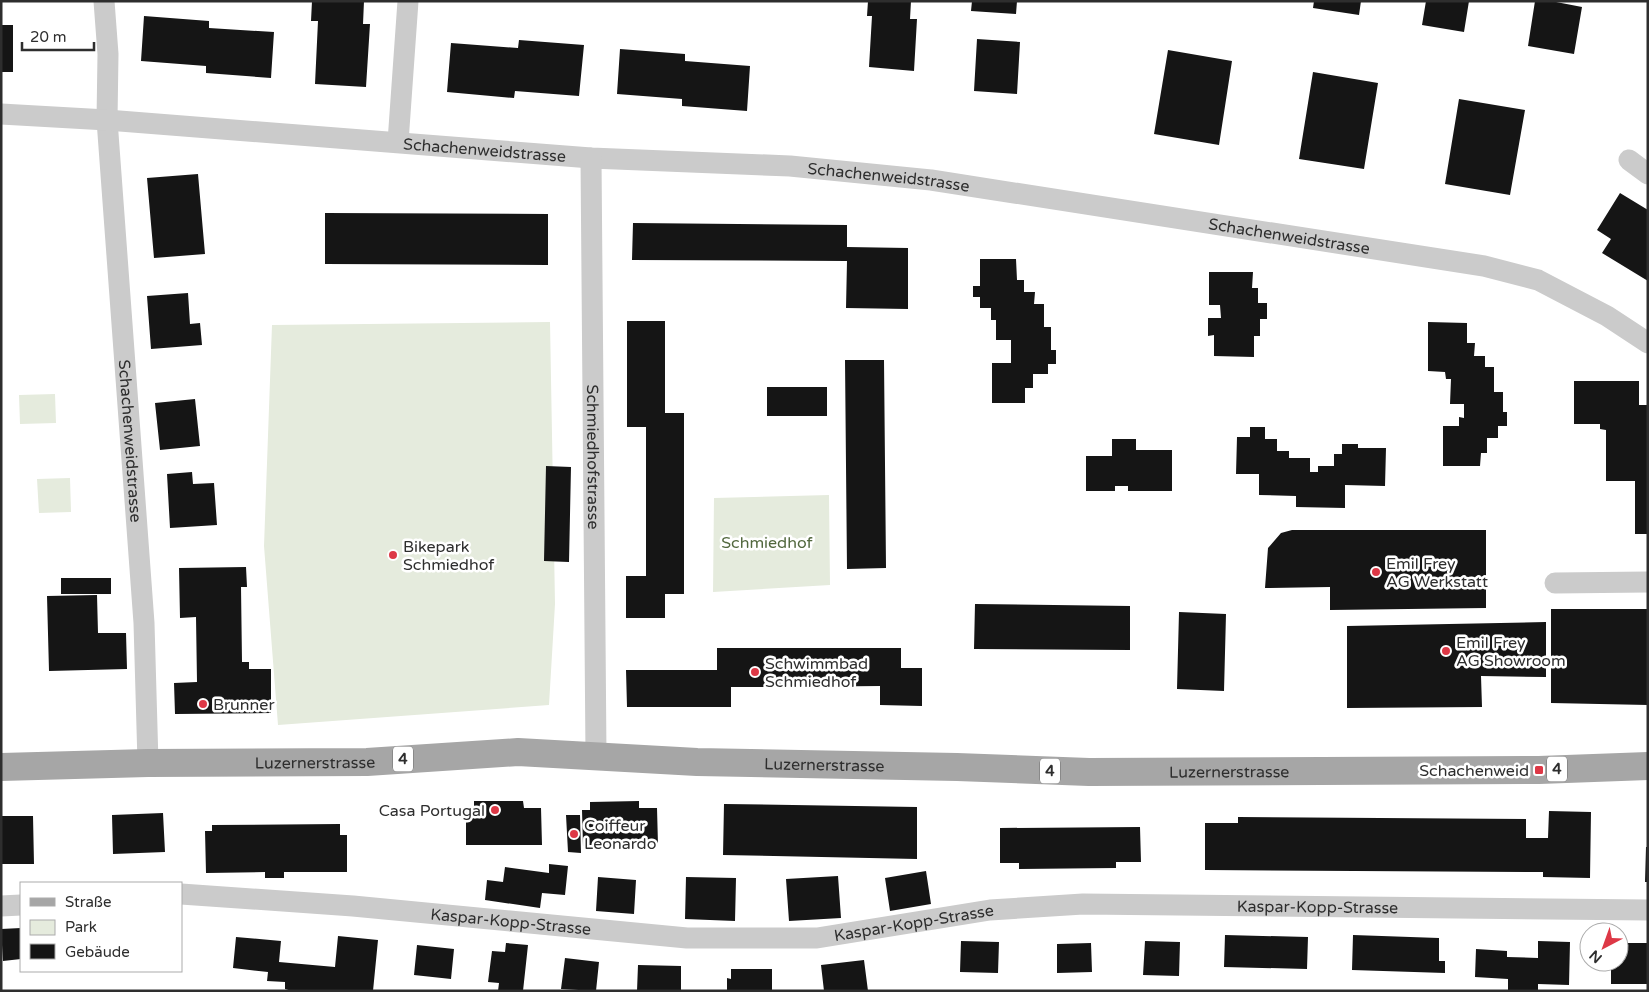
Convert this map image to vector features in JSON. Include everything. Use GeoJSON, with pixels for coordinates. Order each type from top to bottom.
{"type":"FeatureCollection","features":[{"type":"Feature","properties":{"kind":"main road","name":"Luzernerstrasse"},"geometry":{"type":"LineString","coordinates":[[1,767],[148,763],[359,762],[518,752],[697,762],[957,767],[1089,772],[1530,770],[1648,766]]}},
{"type":"Feature","properties":{"kind":"street"},"geometry":{"type":"LineString","coordinates":[[104,1],[108,54],[107,120]]}},
{"type":"Feature","properties":{"kind":"street"},"geometry":{"type":"LineString","coordinates":[[398,142],[408,1]]}},
{"type":"Feature","properties":{"kind":"street","name":"Schachenweidstrasse"},"geometry":{"type":"LineString","coordinates":[[1,114],[107,120],[591,158],[790,166],[931,180],[1484,266],[1538,280],[1607,316],[1648,343]]}},
{"type":"Feature","properties":{"kind":"street","name":"Schachenweidstrasse"},"geometry":{"type":"LineString","coordinates":[[107,120],[144,624],[148,763]]}},
{"type":"Feature","properties":{"kind":"street","name":"Schmiedhofstrasse"},"geometry":{"type":"LineString","coordinates":[[591,158],[596,755]]}},
{"type":"Feature","properties":{"kind":"street"},"geometry":{"type":"LineString","coordinates":[[1629,160],[1648,174]]}},
{"type":"Feature","properties":{"kind":"street"},"geometry":{"type":"LineString","coordinates":[[1555,583],[1648,582]]}},
{"type":"Feature","properties":{"kind":"street","name":"Kaspar-Kopp-Strasse"},"geometry":{"type":"LineString","coordinates":[[182,894],[353,906],[687,938],[816,938],[990,910],[1083,904],[1648,910]]}},
{"type":"Feature","properties":{"kind":"street"},"geometry":{"type":"LineString","coordinates":[[1,906],[20,904]]}},
{"type":"Feature","properties":{"kind":"green space"},"geometry":{"type":"Polygon","coordinates":[[[550,322],[555,604],[549,705],[278,725],[264,546],[272,325],[550,322]]]}},
{"type":"Feature","properties":{"kind":"green space"},"geometry":{"type":"Polygon","coordinates":[[[55,394],[56,423],[20,424],[19,395],[55,394]]]}},
{"type":"Feature","properties":{"kind":"green space"},"geometry":{"type":"Polygon","coordinates":[[[70,478],[71,512],[39,513],[37,479],[70,478]]]}},
{"type":"Feature","properties":{"kind":"green space","name":"Schmiedhof"},"geometry":{"type":"Polygon","coordinates":[[[829,495],[830,585],[713,592],[714,498],[829,495]]]}},
{"type":"Feature","properties":{"kind":"building"},"geometry":{"type":"Polygon","coordinates":[[[312,1],[364,1],[363,24],[370,24],[366,87],[315,84],[318,21],[311,21],[312,1]]]}},
{"type":"Feature","properties":{"kind":"building"},"geometry":{"type":"Polygon","coordinates":[[[868,1],[911,1],[910,19],[917,19],[914,71],[869,67],[872,16],[867,16],[868,1]]]}},
{"type":"Feature","properties":{"kind":"building"},"geometry":{"type":"Polygon","coordinates":[[[972,1],[1017,1],[1016,14],[971,11],[972,1]]]}},
{"type":"Feature","properties":{"kind":"building"},"geometry":{"type":"Polygon","coordinates":[[[1314,1],[1361,1],[1359,15],[1313,8],[1314,1]]]}},
{"type":"Feature","properties":{"kind":"building"},"geometry":{"type":"Polygon","coordinates":[[[1426,1],[1469,1],[1464,32],[1422,25],[1426,1]]]}},
{"type":"Feature","properties":{"kind":"building"},"geometry":{"type":"Polygon","coordinates":[[[1535,1],[1551,1],[1582,7],[1574,54],[1528,46],[1535,1]]]}},
{"type":"Feature","properties":{"kind":"building"},"geometry":{"type":"Polygon","coordinates":[[[144,16],[209,21],[209,28],[274,32],[271,78],[206,73],[206,66],[141,61],[144,16]]]}},
{"type":"Feature","properties":{"kind":"building"},"geometry":{"type":"Polygon","coordinates":[[[1,25],[13,25],[13,72],[1,72],[1,25]]]}},
{"type":"Feature","properties":{"kind":"building"},"geometry":{"type":"Polygon","coordinates":[[[977,39],[1020,42],[1017,94],[974,91],[977,39]]]}},
{"type":"Feature","properties":{"kind":"building"},"geometry":{"type":"Polygon","coordinates":[[[519,40],[584,45],[579,96],[515,91],[514,98],[447,92],[451,43],[518,48],[519,40]]]}},
{"type":"Feature","properties":{"kind":"building"},"geometry":{"type":"Polygon","coordinates":[[[620,49],[685,54],[685,61],[750,66],[747,111],[682,106],[682,99],[617,94],[620,49]]]}},
{"type":"Feature","properties":{"kind":"building"},"geometry":{"type":"Polygon","coordinates":[[[1168,50],[1232,61],[1219,145],[1154,134],[1168,50]]]}},
{"type":"Feature","properties":{"kind":"building"},"geometry":{"type":"Polygon","coordinates":[[[1313,72],[1378,83],[1364,169],[1299,159],[1313,72]]]}},
{"type":"Feature","properties":{"kind":"building"},"geometry":{"type":"Polygon","coordinates":[[[1459,99],[1525,110],[1510,195],[1445,184],[1459,99]]]}},
{"type":"Feature","properties":{"kind":"building"},"geometry":{"type":"Polygon","coordinates":[[[198,174],[205,254],[154,258],[147,178],[198,174]]]}},
{"type":"Feature","properties":{"kind":"building"},"geometry":{"type":"Polygon","coordinates":[[[1620,193],[1648,210],[1648,281],[1602,253],[1611,239],[1597,230],[1620,193]]]}},
{"type":"Feature","properties":{"kind":"building"},"geometry":{"type":"Polygon","coordinates":[[[325,213],[548,214],[548,265],[325,264],[325,213]]]}},
{"type":"Feature","properties":{"kind":"building"},"geometry":{"type":"Polygon","coordinates":[[[633,223],[847,225],[847,247],[908,248],[908,309],[846,308],[847,261],[632,260],[633,223]]]}},
{"type":"Feature","properties":{"kind":"building"},"geometry":{"type":"Polygon","coordinates":[[[980,259],[1016,259],[1017,280],[1024,280],[1024,292],[1035,292],[1034,304],[1044,304],[1044,327],[1051,327],[1051,350],[1056,350],[1056,364],[1048,364],[1048,374],[1033,374],[1033,388],[1025,388],[1025,403],[992,403],[992,363],[1011,363],[1011,340],[996,340],[996,320],[991,320],[991,308],[980,308],[980,297],[973,297],[973,286],[980,286],[980,259]]]}},
{"type":"Feature","properties":{"kind":"building"},"geometry":{"type":"Polygon","coordinates":[[[1209,272],[1253,272],[1252,288],[1258,288],[1258,303],[1267,303],[1267,319],[1260,319],[1260,336],[1254,336],[1254,357],[1214,356],[1214,335],[1208,336],[1208,318],[1221,318],[1220,305],[1209,305],[1209,272]]]}},
{"type":"Feature","properties":{"kind":"building"},"geometry":{"type":"Polygon","coordinates":[[[188,293],[190,324],[200,323],[202,345],[151,349],[147,296],[188,293]]]}},
{"type":"Feature","properties":{"kind":"building"},"geometry":{"type":"Polygon","coordinates":[[[627,321],[665,321],[665,413],[684,413],[684,594],[665,594],[665,618],[626,618],[626,576],[646,576],[646,427],[627,427],[627,321]]]}},
{"type":"Feature","properties":{"kind":"building"},"geometry":{"type":"Polygon","coordinates":[[[1428,322],[1467,323],[1467,343],[1475,343],[1474,356],[1485,356],[1485,367],[1494,367],[1494,392],[1503,392],[1503,412],[1507,412],[1507,426],[1498,426],[1498,438],[1487,438],[1487,453],[1481,453],[1480,466],[1443,466],[1443,426],[1459,426],[1459,417],[1464,418],[1464,404],[1450,404],[1451,379],[1446,379],[1445,372],[1428,371],[1428,322]]]}},
{"type":"Feature","properties":{"kind":"building"},"geometry":{"type":"Polygon","coordinates":[[[845,360],[884,360],[886,568],[847,569],[845,360]]]}},
{"type":"Feature","properties":{"kind":"building"},"geometry":{"type":"Polygon","coordinates":[[[1574,381],[1639,381],[1639,405],[1648,405],[1648,534],[1635,534],[1635,481],[1606,481],[1606,430],[1600,429],[1600,424],[1574,424],[1574,381]]]}},
{"type":"Feature","properties":{"kind":"building"},"geometry":{"type":"Polygon","coordinates":[[[767,387],[827,387],[827,416],[767,416],[767,387]]]}},
{"type":"Feature","properties":{"kind":"building"},"geometry":{"type":"Polygon","coordinates":[[[195,399],[200,446],[160,450],[155,403],[195,399]]]}},
{"type":"Feature","properties":{"kind":"building"},"geometry":{"type":"Polygon","coordinates":[[[1250,427],[1265,427],[1265,439],[1277,439],[1277,451],[1289,451],[1289,458],[1310,458],[1310,472],[1318,472],[1318,466],[1334,466],[1334,454],[1342,454],[1342,444],[1358,444],[1358,448],[1386,448],[1385,486],[1345,485],[1345,508],[1296,507],[1296,496],[1259,495],[1259,474],[1236,474],[1237,437],[1250,437],[1250,427]]]}},
{"type":"Feature","properties":{"kind":"building"},"geometry":{"type":"Polygon","coordinates":[[[1112,439],[1136,439],[1136,450],[1172,450],[1172,491],[1128,491],[1128,486],[1115,486],[1115,491],[1086,491],[1086,456],[1112,456],[1112,439]]]}},
{"type":"Feature","properties":{"kind":"building"},"geometry":{"type":"Polygon","coordinates":[[[546,466],[571,467],[569,562],[544,561],[546,466]]]}},
{"type":"Feature","properties":{"kind":"building"},"geometry":{"type":"Polygon","coordinates":[[[192,472],[193,484],[214,483],[217,525],[170,528],[167,474],[192,472]]]}},
{"type":"Feature","properties":{"kind":"building","name":"Emil Frey AG Werkstatt"},"geometry":{"type":"Polygon","coordinates":[[[1292,530],[1486,530],[1486,608],[1330,610],[1330,587],[1265,588],[1268,548],[1281,533],[1292,530]]]}},
{"type":"Feature","properties":{"kind":"building"},"geometry":{"type":"Polygon","coordinates":[[[246,567],[247,587],[241,587],[242,662],[249,662],[249,669],[271,669],[271,713],[175,714],[174,683],[197,682],[196,617],[180,618],[179,568],[246,567]]]}},
{"type":"Feature","properties":{"kind":"building"},"geometry":{"type":"Polygon","coordinates":[[[61,578],[111,578],[111,594],[61,594],[61,578]]]}},
{"type":"Feature","properties":{"kind":"building"},"geometry":{"type":"Polygon","coordinates":[[[97,595],[98,633],[126,633],[127,669],[49,671],[47,596],[97,595]]]}},
{"type":"Feature","properties":{"kind":"building"},"geometry":{"type":"Polygon","coordinates":[[[975,604],[1130,606],[1130,650],[974,649],[975,604]]]}},
{"type":"Feature","properties":{"kind":"building","name":"Emil Frey AG Showroom"},"geometry":{"type":"Polygon","coordinates":[[[1551,609],[1648,609],[1648,705],[1551,703],[1551,609]]]}},
{"type":"Feature","properties":{"kind":"building"},"geometry":{"type":"Polygon","coordinates":[[[1179,612],[1226,614],[1224,691],[1177,689],[1179,612]]]}},
{"type":"Feature","properties":{"kind":"building","name":"Emil Frey AG Showroom"},"geometry":{"type":"Polygon","coordinates":[[[1546,622],[1546,677],[1481,676],[1482,707],[1347,708],[1347,626],[1546,622]]]}},
{"type":"Feature","properties":{"kind":"building"},"geometry":{"type":"Polygon","coordinates":[[[717,648],[901,648],[901,668],[922,668],[922,706],[880,705],[880,686],[731,687],[731,707],[627,707],[626,670],[717,670],[717,648]]]}},
{"type":"Feature","properties":{"kind":"building"},"geometry":{"type":"Polygon","coordinates":[[[474,801],[523,801],[524,808],[541,808],[542,845],[466,845],[466,808],[474,808],[474,801]]]}},
{"type":"Feature","properties":{"kind":"building"},"geometry":{"type":"Polygon","coordinates":[[[639,801],[639,808],[657,808],[658,845],[583,846],[582,810],[590,810],[590,802],[639,801]]]}},
{"type":"Feature","properties":{"kind":"building"},"geometry":{"type":"Polygon","coordinates":[[[724,804],[917,807],[917,859],[723,855],[724,804]]]}},
{"type":"Feature","properties":{"kind":"building"},"geometry":{"type":"Polygon","coordinates":[[[1549,811],[1591,812],[1590,878],[1543,877],[1543,872],[1205,870],[1205,823],[1238,823],[1238,817],[1526,819],[1526,838],[1548,838],[1549,811]]]}},
{"type":"Feature","properties":{"kind":"building"},"geometry":{"type":"Polygon","coordinates":[[[163,813],[165,852],[113,854],[112,815],[163,813]]]}},
{"type":"Feature","properties":{"kind":"building","name":"Coiffeur Leonardo"},"geometry":{"type":"Polygon","coordinates":[[[566,815],[580,815],[581,853],[568,852],[566,815]]]}},
{"type":"Feature","properties":{"kind":"building"},"geometry":{"type":"Polygon","coordinates":[[[1,816],[33,816],[34,864],[1,864],[1,816]]]}},
{"type":"Feature","properties":{"kind":"building"},"geometry":{"type":"Polygon","coordinates":[[[340,824],[340,835],[347,835],[347,872],[284,872],[284,878],[265,878],[265,872],[206,873],[205,831],[212,831],[212,825],[340,824]]]}},
{"type":"Feature","properties":{"kind":"building"},"geometry":{"type":"Polygon","coordinates":[[[1140,827],[1141,862],[1116,862],[1116,868],[1019,869],[1019,863],[1000,863],[1000,828],[1140,827]]]}},
{"type":"Feature","properties":{"kind":"building"},"geometry":{"type":"Polygon","coordinates":[[[1646,847],[1648,847],[1648,882],[1645,882],[1646,847]]]}},
{"type":"Feature","properties":{"kind":"building"},"geometry":{"type":"Polygon","coordinates":[[[549,864],[568,866],[565,895],[542,893],[540,908],[485,900],[487,880],[503,882],[505,867],[549,873],[549,864]]]}},
{"type":"Feature","properties":{"kind":"building"},"geometry":{"type":"Polygon","coordinates":[[[926,871],[931,904],[890,911],[885,878],[926,871]]]}},
{"type":"Feature","properties":{"kind":"building"},"geometry":{"type":"Polygon","coordinates":[[[838,876],[841,918],[789,921],[786,879],[838,876]]]}},
{"type":"Feature","properties":{"kind":"building"},"geometry":{"type":"Polygon","coordinates":[[[598,877],[636,880],[634,914],[596,911],[598,877]]]}},
{"type":"Feature","properties":{"kind":"building"},"geometry":{"type":"Polygon","coordinates":[[[686,877],[736,878],[735,921],[685,919],[686,877]]]}},
{"type":"Feature","properties":{"kind":"building"},"geometry":{"type":"Polygon","coordinates":[[[20,928],[20,959],[3,961],[1,929],[20,928]]]}},
{"type":"Feature","properties":{"kind":"building"},"geometry":{"type":"Polygon","coordinates":[[[1225,935],[1308,937],[1307,969],[1224,967],[1225,935]]]}},
{"type":"Feature","properties":{"kind":"building"},"geometry":{"type":"Polygon","coordinates":[[[1353,935],[1439,938],[1439,961],[1445,961],[1445,973],[1352,970],[1353,935]]]}},
{"type":"Feature","properties":{"kind":"building"},"geometry":{"type":"Polygon","coordinates":[[[338,936],[378,940],[373,991],[292,991],[285,989],[285,982],[267,981],[268,972],[233,968],[236,937],[281,941],[279,962],[335,967],[338,936]]]}},
{"type":"Feature","properties":{"kind":"building"},"geometry":{"type":"Polygon","coordinates":[[[961,941],[999,942],[998,973],[960,972],[961,941]]]}},
{"type":"Feature","properties":{"kind":"building"},"geometry":{"type":"Polygon","coordinates":[[[1145,941],[1180,942],[1179,976],[1143,975],[1145,941]]]}},
{"type":"Feature","properties":{"kind":"building"},"geometry":{"type":"Polygon","coordinates":[[[1538,941],[1570,942],[1569,985],[1538,984],[1538,991],[1508,991],[1508,979],[1475,977],[1476,949],[1507,951],[1507,957],[1538,958],[1538,941]]]}},
{"type":"Feature","properties":{"kind":"building"},"geometry":{"type":"Polygon","coordinates":[[[506,943],[528,945],[523,991],[498,991],[499,983],[488,982],[492,951],[505,952],[506,943]]]}},
{"type":"Feature","properties":{"kind":"building"},"geometry":{"type":"Polygon","coordinates":[[[1091,943],[1092,972],[1057,973],[1057,944],[1091,943]]]}},
{"type":"Feature","properties":{"kind":"building"},"geometry":{"type":"Polygon","coordinates":[[[1629,943],[1648,943],[1648,984],[1611,984],[1611,972],[1629,972],[1629,943]]]}},
{"type":"Feature","properties":{"kind":"building"},"geometry":{"type":"Polygon","coordinates":[[[417,945],[454,949],[451,979],[414,975],[417,945]]]}},
{"type":"Feature","properties":{"kind":"building"},"geometry":{"type":"Polygon","coordinates":[[[565,958],[599,962],[596,991],[561,989],[565,958]]]}},
{"type":"Feature","properties":{"kind":"building"},"geometry":{"type":"Polygon","coordinates":[[[864,960],[868,991],[824,991],[821,965],[864,960]]]}},
{"type":"Feature","properties":{"kind":"building"},"geometry":{"type":"Polygon","coordinates":[[[638,965],[681,966],[681,991],[637,991],[638,965]]]}},
{"type":"Feature","properties":{"kind":"building"},"geometry":{"type":"Polygon","coordinates":[[[731,969],[772,969],[772,991],[727,991],[727,978],[731,979],[731,969]]]}},
{"type":"Feature","properties":{"kind":"place","name":"Bikepark Schmiedhof"},"geometry":{"type":"Point","coordinates":[393,555]}},
{"type":"Feature","properties":{"kind":"place","name":"Emil Frey AG Werkstatt"},"geometry":{"type":"Point","coordinates":[1376,572]}},
{"type":"Feature","properties":{"kind":"place","name":"Emil Frey AG Showroom"},"geometry":{"type":"Point","coordinates":[1446,651]}},
{"type":"Feature","properties":{"kind":"place","name":"Schwimmbad Schmiedhof"},"geometry":{"type":"Point","coordinates":[755,672]}},
{"type":"Feature","properties":{"kind":"place","name":"Brunner"},"geometry":{"type":"Point","coordinates":[203,704]}},
{"type":"Feature","properties":{"kind":"place","name":"Schachenweid"},"geometry":{"type":"Point","coordinates":[1539,770]}},
{"type":"Feature","properties":{"kind":"place","name":"Casa Portugal"},"geometry":{"type":"Point","coordinates":[495,810]}},
{"type":"Feature","properties":{"kind":"place","name":"Coiffeur Leonardo"},"geometry":{"type":"Point","coordinates":[574,834]}}]}
